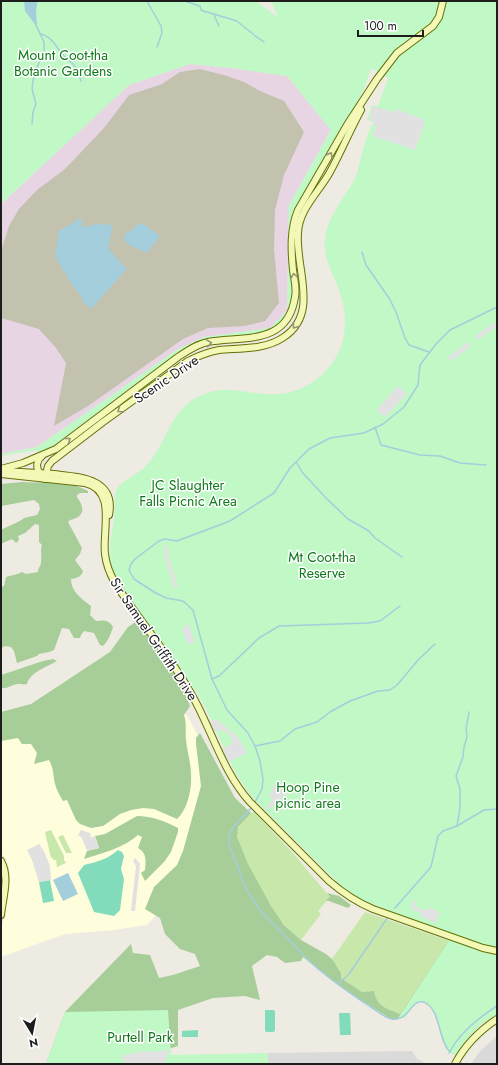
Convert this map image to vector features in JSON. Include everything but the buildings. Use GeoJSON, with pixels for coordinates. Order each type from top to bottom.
{"type":"FeatureCollection","features":[{"type":"Feature","properties":{"kind":"main road"},"geometry":{"type":"LineString","coordinates":[[347,125],[387,64],[397,53],[432,26],[439,17],[443,1]]}},
{"type":"Feature","properties":{"kind":"main road"},"geometry":{"type":"LineString","coordinates":[[347,125],[354,122],[368,94]]}},
{"type":"Feature","properties":{"kind":"main road","name":"Scenic Drive"},"geometry":{"type":"LineString","coordinates":[[45,476],[52,461],[103,422],[188,361],[212,352],[269,344],[283,338],[290,332],[301,318],[304,302],[298,244],[300,221],[304,212],[329,174],[354,122]]}},
{"type":"Feature","properties":{"kind":"main road","name":"Scenic Drive"},"geometry":{"type":"LineString","coordinates":[[39,473],[37,467],[39,460],[74,436],[178,357],[198,345],[207,342],[244,340],[262,336],[272,333],[283,324],[289,316],[295,299],[296,290],[292,236],[295,218],[298,210],[319,176],[347,125]]}},
{"type":"Feature","properties":{"kind":"main road","name":"Scenic Drive"},"geometry":{"type":"LineString","coordinates":[[1,470],[51,452]]}},
{"type":"Feature","properties":{"kind":"main road"},"geometry":{"type":"LineString","coordinates":[[1,470],[39,473],[45,476]]}},
{"type":"Feature","properties":{"kind":"main road","name":"Sir Samuel Griffith Drive"},"geometry":{"type":"LineString","coordinates":[[1,474],[45,476],[96,485],[105,502],[105,554],[112,579],[164,651],[189,690],[238,788],[250,802],[329,881],[357,902],[497,952]]}},
{"type":"Feature","properties":{"kind":"main road"},"geometry":{"type":"LineString","coordinates":[[1,860],[6,879],[1,914]]}},
{"type":"Feature","properties":{"kind":"main road"},"geometry":{"type":"LineString","coordinates":[[455,1064],[462,1052],[477,1034],[497,1019]]}},
{"type":"Feature","properties":{"kind":"shaded area"},"geometry":{"type":"Polygon","coordinates":[[[190,64],[287,76],[331,130],[289,205],[287,311],[270,328],[204,337],[178,349],[37,447],[1,454],[1,204],[129,85],[190,64]]]}},
{"type":"Feature","properties":{"kind":"shaded area"},"geometry":{"type":"Polygon","coordinates":[[[200,69],[244,82],[260,91],[284,101],[304,132],[284,175],[275,210],[274,250],[279,303],[265,321],[245,326],[208,328],[183,339],[88,406],[54,426],[66,363],[56,348],[39,329],[1,318],[1,250],[9,226],[19,209],[37,190],[65,169],[104,128],[129,95],[162,84],[180,72],[200,69]]]}},
{"type":"Feature","properties":{"kind":"shaded area"},"geometry":{"type":"Polygon","coordinates":[[[373,106],[394,112],[396,109],[423,119],[425,123],[415,150],[372,136],[376,126],[373,125],[374,122],[369,120],[373,106]]]}},
{"type":"Feature","properties":{"kind":"shaded area"},"geometry":{"type":"Polygon","coordinates":[[[494,323],[497,326],[478,340],[475,336],[494,323]]]}},
{"type":"Feature","properties":{"kind":"shaded area"},"geometry":{"type":"Polygon","coordinates":[[[468,342],[471,346],[451,361],[448,357],[468,342]]]}},
{"type":"Feature","properties":{"kind":"shaded area"},"geometry":{"type":"Polygon","coordinates":[[[398,386],[407,394],[385,417],[376,410],[398,386]]]}},
{"type":"Feature","properties":{"kind":"shaded area"},"geometry":{"type":"Polygon","coordinates":[[[167,545],[169,558],[178,586],[174,588],[165,558],[164,546],[167,545]]]}},
{"type":"Feature","properties":{"kind":"shaded area"},"geometry":{"type":"Polygon","coordinates":[[[188,623],[195,642],[187,644],[184,633],[181,631],[188,623]]]}},
{"type":"Feature","properties":{"kind":"shaded area"},"geometry":{"type":"Polygon","coordinates":[[[136,625],[238,807],[160,911],[147,925],[114,930],[65,934],[1,957],[1,934],[10,881],[9,868],[5,857],[1,854],[1,717],[18,715],[115,653],[136,625]]]}},
{"type":"Feature","properties":{"kind":"shaded area"},"geometry":{"type":"Polygon","coordinates":[[[216,719],[238,737],[247,753],[227,762],[220,748],[227,747],[233,740],[227,732],[218,730],[213,732],[208,722],[216,719]]]}},
{"type":"Feature","properties":{"kind":"shaded area"},"geometry":{"type":"Polygon","coordinates":[[[278,781],[290,790],[281,800],[268,809],[266,808],[273,798],[269,797],[273,787],[278,781]]]}},
{"type":"Feature","properties":{"kind":"shaded area"},"geometry":{"type":"Polygon","coordinates":[[[81,830],[90,833],[91,838],[95,836],[99,848],[87,851],[82,838],[78,835],[81,830]]]}},
{"type":"Feature","properties":{"kind":"shaded area"},"geometry":{"type":"Polygon","coordinates":[[[39,844],[44,851],[50,866],[51,880],[39,882],[27,850],[39,844]]]}},
{"type":"Feature","properties":{"kind":"shaded area"},"geometry":{"type":"Polygon","coordinates":[[[135,858],[140,864],[135,911],[131,911],[136,866],[133,861],[135,858]]]}},
{"type":"Feature","properties":{"kind":"shaded area"},"geometry":{"type":"Polygon","coordinates":[[[415,900],[417,901],[415,904],[416,907],[425,910],[431,908],[440,913],[435,923],[420,916],[420,912],[414,911],[410,905],[415,900]]]}},
{"type":"Feature","properties":{"kind":"shaded area"},"geometry":{"type":"Polygon","coordinates":[[[497,1036],[497,1064],[471,1064],[480,1051],[497,1036]]]}},
{"type":"Feature","properties":{"kind":"shaded area"},"geometry":{"type":"Polygon","coordinates":[[[170,1051],[167,1054],[165,1064],[125,1064],[122,1056],[138,1052],[170,1051]]]}},
{"type":"Feature","properties":{"kind":"shaded area"},"geometry":{"type":"Polygon","coordinates":[[[412,1051],[416,1058],[427,1064],[268,1064],[268,1053],[412,1051]]]}},
{"type":"Feature","properties":{"kind":"green space","name":"Mt Coot-tha Reserve"},"geometry":{"type":"Polygon","coordinates":[[[1,1],[256,1],[278,18],[271,1],[497,1],[497,1014],[484,1022],[473,1032],[455,1055],[446,1048],[433,1010],[428,1004],[423,1001],[417,1002],[405,1017],[398,1018],[452,936],[360,899],[344,889],[252,797],[237,775],[196,691],[152,628],[119,585],[113,573],[110,557],[115,496],[117,489],[124,482],[144,468],[150,461],[178,414],[184,407],[200,396],[216,391],[232,390],[275,394],[294,391],[312,383],[327,370],[333,362],[342,343],[345,322],[343,302],[326,256],[325,240],[334,213],[357,173],[366,140],[373,122],[367,120],[372,105],[378,106],[388,78],[371,68],[363,92],[292,219],[293,300],[285,319],[278,326],[264,333],[249,336],[208,339],[53,447],[40,453],[36,450],[1,456],[1,454],[37,447],[178,349],[204,337],[270,328],[287,311],[289,205],[331,130],[287,76],[190,64],[129,85],[1,204],[1,1]]]}},
{"type":"Feature","properties":{"kind":"green space"},"geometry":{"type":"Polygon","coordinates":[[[22,482],[63,483],[88,491],[88,493],[80,493],[77,495],[82,512],[79,517],[68,522],[82,548],[80,554],[75,560],[83,571],[78,577],[71,579],[71,584],[81,598],[91,606],[90,615],[96,621],[106,621],[113,627],[103,646],[100,645],[94,633],[84,631],[80,638],[74,638],[69,629],[62,628],[54,650],[49,652],[39,654],[17,663],[14,651],[11,647],[4,646],[1,649],[1,587],[4,586],[6,577],[22,572],[26,574],[38,572],[41,564],[42,545],[39,542],[39,525],[35,524],[25,533],[18,536],[19,540],[16,543],[12,539],[1,544],[1,530],[24,518],[37,515],[40,509],[39,504],[34,500],[1,506],[1,484],[22,482]]]}},
{"type":"Feature","properties":{"kind":"green space"},"geometry":{"type":"Polygon","coordinates":[[[223,520],[497,1014],[484,1022],[473,1032],[455,1055],[446,1048],[433,1010],[423,1001],[415,1003],[405,1017],[393,1020],[345,990],[303,957],[301,961],[285,963],[277,957],[267,955],[252,966],[260,1000],[245,996],[213,998],[178,1010],[178,1046],[163,1051],[46,1064],[65,1012],[131,944],[133,953],[150,955],[159,978],[200,966],[195,954],[180,949],[165,934],[160,918],[145,909],[154,887],[177,865],[183,851],[201,786],[196,744],[196,738],[200,733],[235,798],[251,813],[238,827],[237,837],[248,864],[271,906],[284,925],[301,940],[332,959],[341,973],[341,978],[362,992],[374,991],[380,1004],[400,1014],[452,936],[223,520]]]}},
{"type":"Feature","properties":{"kind":"green space"},"geometry":{"type":"Polygon","coordinates":[[[137,621],[141,624],[175,674],[190,706],[184,715],[191,770],[190,792],[187,804],[177,819],[154,809],[143,808],[120,814],[103,826],[91,828],[80,824],[76,820],[67,800],[63,801],[55,785],[53,770],[49,760],[34,764],[37,753],[31,744],[22,744],[18,738],[1,741],[1,712],[31,704],[110,652],[128,627],[137,621]]]}},
{"type":"Feature","properties":{"kind":"green space"},"geometry":{"type":"Polygon","coordinates":[[[53,659],[57,661],[35,673],[27,684],[17,684],[6,688],[1,688],[1,675],[53,659]]]}},
{"type":"Feature","properties":{"kind":"green space"},"geometry":{"type":"Polygon","coordinates":[[[254,812],[292,852],[330,897],[318,911],[321,914],[301,940],[283,923],[271,906],[249,867],[239,844],[237,832],[239,826],[251,813],[254,812]]]}},
{"type":"Feature","properties":{"kind":"green space"},"geometry":{"type":"Polygon","coordinates":[[[137,816],[158,819],[178,828],[171,852],[164,862],[145,881],[141,873],[145,870],[146,863],[143,852],[138,848],[142,837],[138,835],[119,847],[84,859],[87,851],[99,848],[95,836],[105,834],[137,816]]]}},
{"type":"Feature","properties":{"kind":"green space"},"geometry":{"type":"Polygon","coordinates":[[[51,830],[66,863],[57,867],[56,860],[51,858],[45,832],[51,830]]]}},
{"type":"Feature","properties":{"kind":"green space"},"geometry":{"type":"Polygon","coordinates":[[[63,835],[72,853],[66,853],[58,837],[63,835]]]}},
{"type":"Feature","properties":{"kind":"green space"},"geometry":{"type":"Polygon","coordinates":[[[118,850],[122,852],[124,856],[121,869],[124,879],[120,910],[114,916],[94,912],[78,873],[84,865],[102,860],[118,850]]]}},
{"type":"Feature","properties":{"kind":"green space"},"geometry":{"type":"Polygon","coordinates":[[[50,880],[54,901],[43,903],[39,882],[50,880]]]}},
{"type":"Feature","properties":{"kind":"green space"},"geometry":{"type":"Polygon","coordinates":[[[327,893],[339,896],[351,905],[348,908],[326,900],[330,897],[327,893]]]}},
{"type":"Feature","properties":{"kind":"green space"},"geometry":{"type":"Polygon","coordinates":[[[365,912],[450,941],[400,1014],[380,1004],[374,991],[362,992],[341,978],[341,973],[332,959],[365,912]]]}},
{"type":"Feature","properties":{"kind":"green space","name":"Purtell Park"},"geometry":{"type":"Polygon","coordinates":[[[168,1010],[171,1055],[268,1053],[268,1064],[46,1064],[65,1012],[168,1010]]]}},
{"type":"Feature","properties":{"kind":"green space"},"geometry":{"type":"Polygon","coordinates":[[[265,1010],[275,1011],[274,1032],[266,1032],[265,1030],[265,1010]]]}},
{"type":"Feature","properties":{"kind":"green space"},"geometry":{"type":"Polygon","coordinates":[[[339,1013],[350,1013],[351,1035],[340,1035],[339,1013]]]}},
{"type":"Feature","properties":{"kind":"green space"},"geometry":{"type":"Polygon","coordinates":[[[198,1030],[198,1037],[182,1037],[182,1031],[198,1030]]]}},
{"type":"Feature","properties":{"kind":"water"},"geometry":{"type":"Polygon","coordinates":[[[24,1],[38,1],[36,10],[37,27],[25,11],[24,1]]]}},
{"type":"Feature","properties":{"kind":"water"},"geometry":{"type":"Polygon","coordinates":[[[80,217],[79,220],[82,220],[83,222],[81,227],[99,224],[113,225],[108,248],[126,268],[92,308],[83,302],[82,298],[55,256],[59,231],[71,225],[80,217]]]}},
{"type":"Feature","properties":{"kind":"water"},"geometry":{"type":"Polygon","coordinates":[[[139,223],[143,224],[159,235],[148,252],[131,246],[124,239],[126,233],[132,230],[139,223]]]}},
{"type":"Feature","properties":{"kind":"water"},"geometry":{"type":"Polygon","coordinates":[[[68,873],[78,894],[63,901],[53,880],[68,873]]]}},
{"type":"Feature","properties":{"kind":"waterway"},"geometry":{"type":"LineString","coordinates":[[147,1],[161,26],[162,33],[157,47]]}},
{"type":"Feature","properties":{"kind":"waterway"},"geometry":{"type":"LineString","coordinates":[[184,1],[200,6],[201,10],[206,12]]}},
{"type":"Feature","properties":{"kind":"waterway"},"geometry":{"type":"LineString","coordinates":[[207,12],[237,21]]}},
{"type":"Feature","properties":{"kind":"waterway"},"geometry":{"type":"LineString","coordinates":[[214,15],[219,26]]}},
{"type":"Feature","properties":{"kind":"waterway"},"geometry":{"type":"LineString","coordinates":[[238,22],[253,34]]}},
{"type":"Feature","properties":{"kind":"waterway"},"geometry":{"type":"LineString","coordinates":[[32,124],[33,112],[36,104],[32,89],[33,81],[44,50],[44,42],[36,25]]}},
{"type":"Feature","properties":{"kind":"waterway"},"geometry":{"type":"LineString","coordinates":[[40,34],[51,39],[63,55],[74,65],[79,74]]}},
{"type":"Feature","properties":{"kind":"waterway"},"geometry":{"type":"LineString","coordinates":[[254,35],[264,42]]}},
{"type":"Feature","properties":{"kind":"waterway"},"geometry":{"type":"LineString","coordinates":[[79,75],[81,81]]}},
{"type":"Feature","properties":{"kind":"waterway"},"geometry":{"type":"LineString","coordinates":[[362,252],[366,265],[389,298],[409,345],[429,352]]}},
{"type":"Feature","properties":{"kind":"waterway"},"geometry":{"type":"LineString","coordinates":[[254,804],[262,789],[263,779],[260,761],[255,746],[248,733],[227,710],[212,679],[193,610],[183,601],[166,598],[134,579],[129,570],[131,564],[135,559],[159,541],[165,539],[177,541],[230,521],[274,493],[290,468],[309,449],[330,438],[364,433],[383,424],[404,407],[418,385],[420,365],[436,344],[450,330],[497,307]]}},
{"type":"Feature","properties":{"kind":"waterway"},"geometry":{"type":"LineString","coordinates":[[375,427],[381,445],[420,455],[440,456],[460,463],[486,465]]}},
{"type":"Feature","properties":{"kind":"waterway"},"geometry":{"type":"LineString","coordinates":[[297,463],[302,472],[348,519],[369,531],[375,538],[402,557]]}},
{"type":"Feature","properties":{"kind":"waterway"},"geometry":{"type":"LineString","coordinates":[[212,679],[219,676],[259,638],[279,626],[368,623],[380,621],[400,606]]}},
{"type":"Feature","properties":{"kind":"waterway"},"geometry":{"type":"LineString","coordinates":[[255,746],[280,741],[295,729],[317,722],[330,712],[350,701],[378,691],[390,690],[397,685],[419,659],[435,644]]}},
{"type":"Feature","properties":{"kind":"waterway"},"geometry":{"type":"LineString","coordinates":[[457,826],[460,808],[460,789],[456,776],[463,757],[467,737],[466,729],[469,712]]}},
{"type":"Feature","properties":{"kind":"waterway"},"geometry":{"type":"LineString","coordinates":[[252,807],[230,832],[229,843],[244,884],[258,908],[315,966],[337,984],[383,1016],[398,1019],[403,1017],[414,1005],[422,1002],[427,1004],[432,1008],[435,1014],[443,1041],[450,1052]]}},
{"type":"Feature","properties":{"kind":"waterway"},"geometry":{"type":"LineString","coordinates":[[395,908],[431,867],[438,836],[443,831],[457,826],[484,810],[497,809]]}},
{"type":"Feature","properties":{"kind":"waterway"},"geometry":{"type":"LineString","coordinates":[[338,984],[349,974],[388,917]]}},
{"type":"Feature","properties":{"kind":"waterway"},"geometry":{"type":"LineString","coordinates":[[449,1053],[458,1038],[470,1026],[497,1006]]}},
{"type":"Feature","properties":{"kind":"park label","name":"Mount Coot-tha Botanic Gardens"},"geometry":{"type":"Point","coordinates":[63,64]}},
{"type":"Feature","properties":{"kind":"park label","name":"JC Slaughter Falls Picnic Area"},"geometry":{"type":"Point","coordinates":[188,494]}},
{"type":"Feature","properties":{"kind":"park label","name":"Hoop Pine picnic area"},"geometry":{"type":"Point","coordinates":[308,796]}}]}
